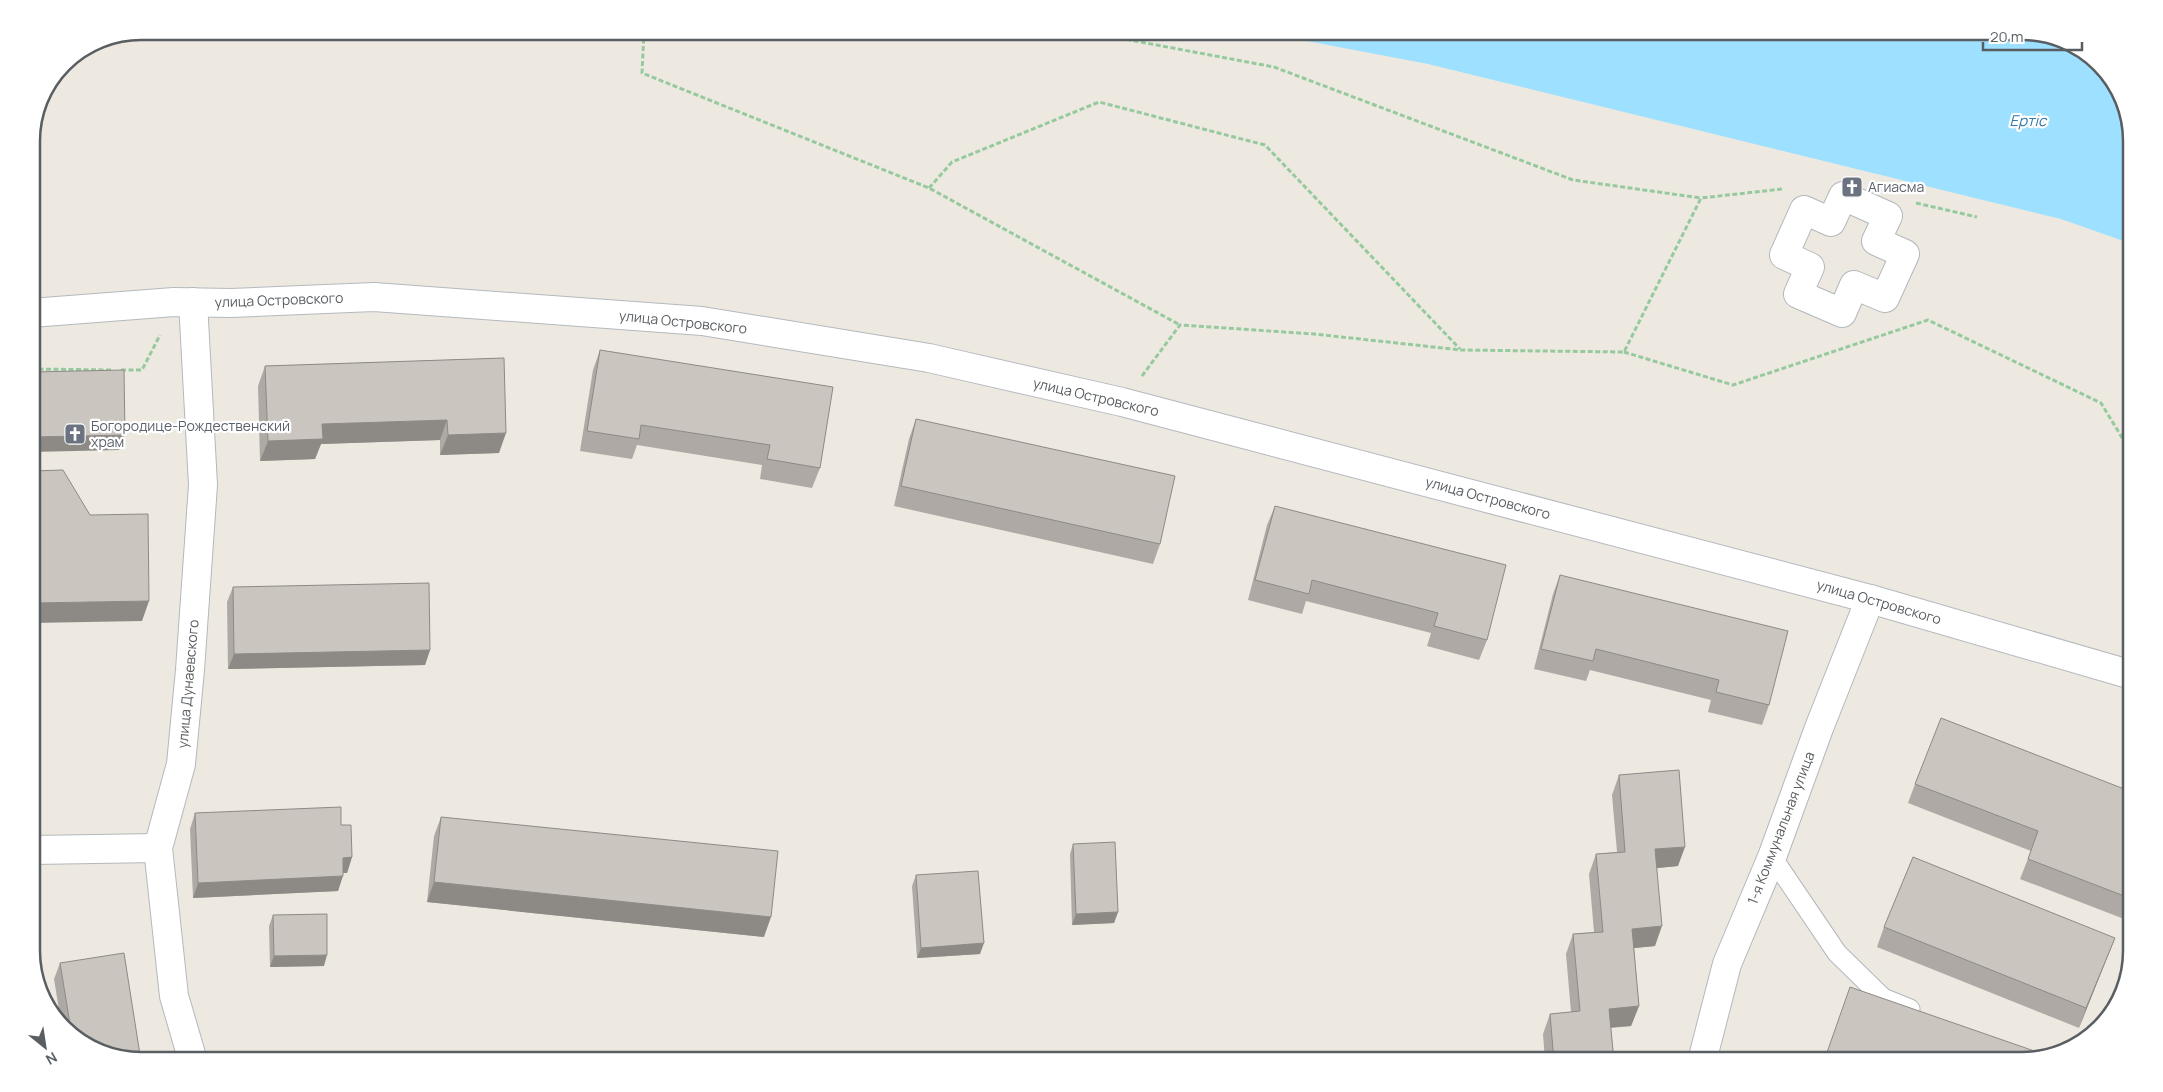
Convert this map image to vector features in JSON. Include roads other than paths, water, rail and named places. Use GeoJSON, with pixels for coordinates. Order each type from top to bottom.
{"type":"FeatureCollection","features":[{"type":"Feature","properties":{"kind":"main road"},"geometry":{"type":"LineString","coordinates":[[1843,196],[1888,216],[1876,241],[1905,254],[1885,298],[1854,285],[1842,313],[1798,294],[1810,267],[1784,255],[1804,210],[1831,222],[1843,196]]}},
{"type":"Feature","properties":{"kind":"main road","name":"улица Островского"},"geometry":{"type":"LineString","coordinates":[[40,312],[193,302],[230,303],[374,297],[702,321],[928,358],[1122,402],[1870,599],[2123,672]]}},
{"type":"Feature","properties":{"kind":"main road","name":"улица Дунаевского"},"geometry":{"type":"LineString","coordinates":[[190,1052],[174,996],[158,848],[181,764],[190,670],[203,484],[193,302]]}},
{"type":"Feature","properties":{"kind":"main road","name":"1-я Коммунальная улица"},"geometry":{"type":"LineString","coordinates":[[1704,1052],[1727,964],[1772,857],[1819,728],[1870,599]]}},
{"type":"Feature","properties":{"kind":"main road"},"geometry":{"type":"LineString","coordinates":[[40,850],[158,848]]}},
{"type":"Feature","properties":{"kind":"lane"},"geometry":{"type":"LineString","coordinates":[[1772,857],[1837,953],[1883,998],[1927,1016]]}},
{"type":"Feature","properties":{"kind":"water","name":"Ертіс"},"geometry":{"type":"Polygon","coordinates":[[[1301,40],[2028,40],[2054,45],[2078,57],[2098,74],[2113,96],[2118,109],[2123,135],[2123,241],[2061,219],[1428,64],[1301,40]]]}},
{"type":"Feature","properties":{"kind":"place","name":"Агиасма"},"geometry":{"type":"Point","coordinates":[1852,187]}},
{"type":"Feature","properties":{"kind":"place","name":"Богородице-Рождественский храм"},"geometry":{"type":"Point","coordinates":[75,434]}}]}
